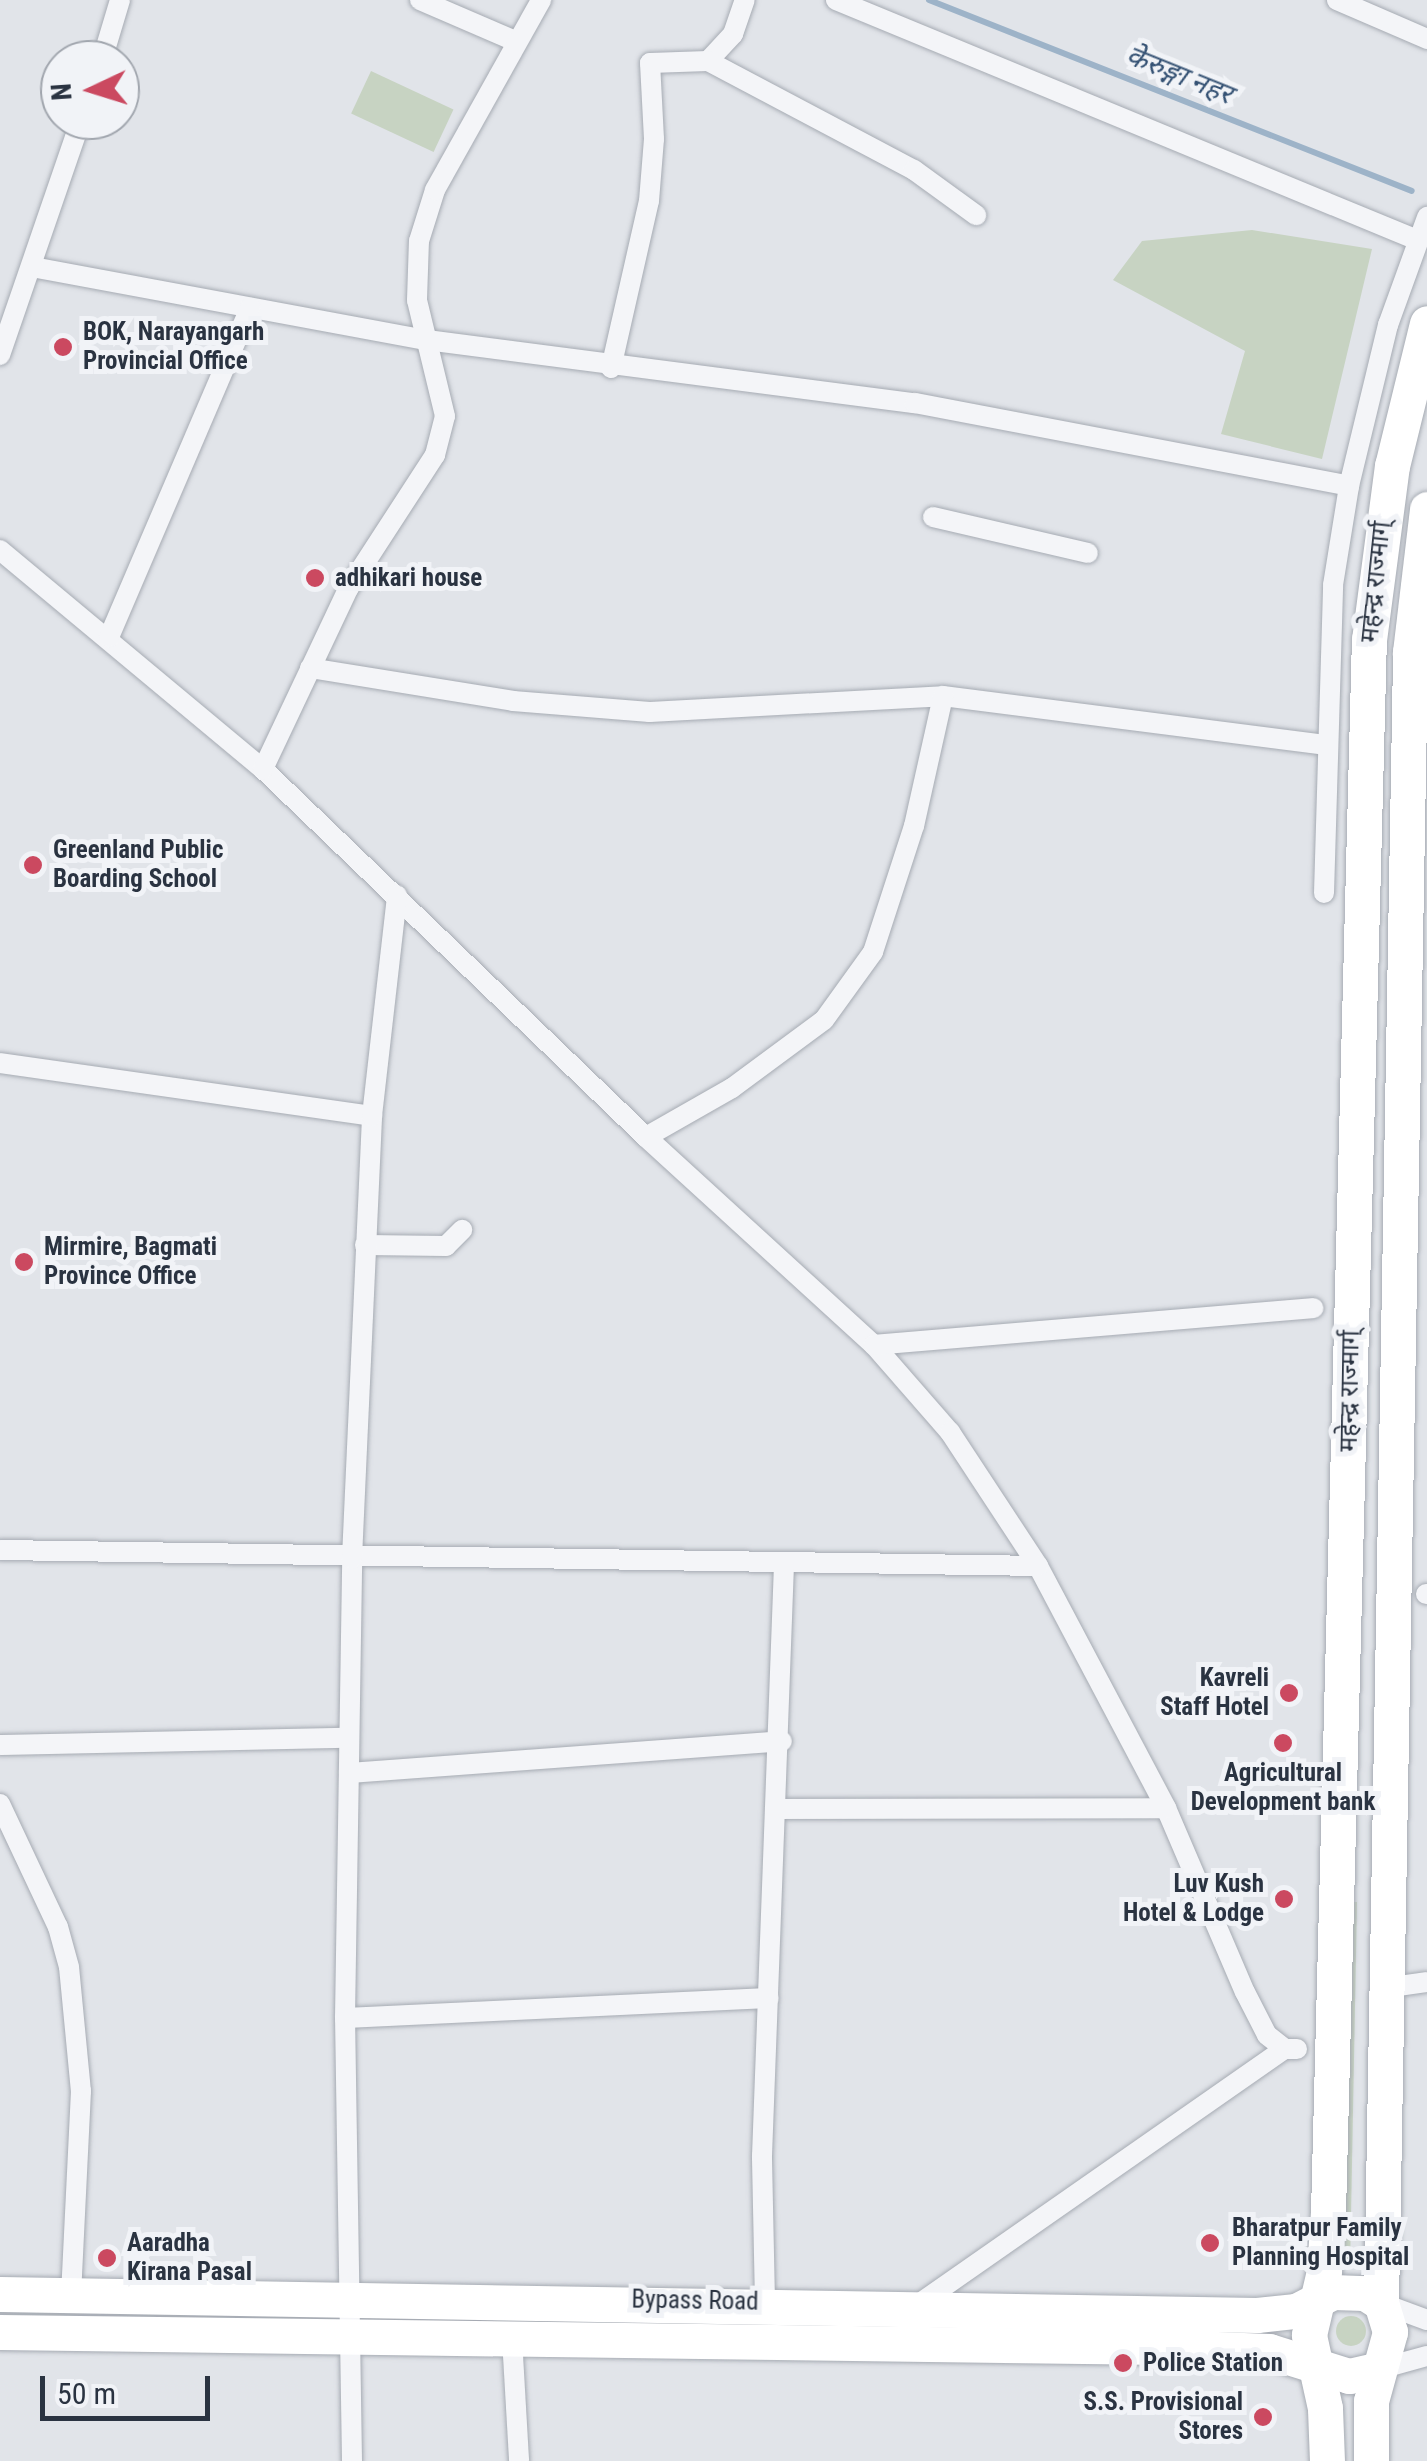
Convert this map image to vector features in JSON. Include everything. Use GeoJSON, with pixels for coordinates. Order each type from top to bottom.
{"type":"FeatureCollection","features":[{"type":"Feature","properties":{"kind":"highway","name":"महेन्द्र राज्मार्ग्"},"geometry":{"type":"LineString","coordinates":[[1327,2461],[1317,2364],[1309,2335],[1327,2227],[1342,1774],[1369,640],[1392,466],[1427,323]]}},
{"type":"Feature","properties":{"kind":"highway","name":"महेन्द्र राज्मार्ग्"},"geometry":{"type":"LineString","coordinates":[[1371,2461],[1376,2370],[1390,2332],[1381,2303],[1410,652],[1427,509]]}},
{"type":"Feature","properties":{"kind":"highway","name":"Bypass Road"},"geometry":{"type":"LineString","coordinates":[[0,2294],[764,2302],[1256,2315],[1316,2303],[1350,2291],[1381,2303]]}},
{"type":"Feature","properties":{"kind":"highway"},"geometry":{"type":"LineString","coordinates":[[190,2298],[194,2334]]}},
{"type":"Feature","properties":{"kind":"highway"},"geometry":{"type":"LineString","coordinates":[[980,2345],[981,2306]]}},
{"type":"Feature","properties":{"kind":"highway","name":"Bypass Road"},"geometry":{"type":"LineString","coordinates":[[0,2332],[1269,2351],[1349,2376],[1376,2370]]}},
{"type":"Feature","properties":{"kind":"street"},"geometry":{"type":"LineString","coordinates":[[108,40],[120,0]]}},
{"type":"Feature","properties":{"kind":"street"},"geometry":{"type":"LineString","coordinates":[[420,0],[515,41]]}},
{"type":"Feature","properties":{"kind":"street"},"geometry":{"type":"LineString","coordinates":[[263,769],[348,589],[434,455],[445,416],[417,300],[419,241],[434,190],[540,0]]}},
{"type":"Feature","properties":{"kind":"street"},"geometry":{"type":"LineString","coordinates":[[708,62],[733,34],[745,0]]}},
{"type":"Feature","properties":{"kind":"street"},"geometry":{"type":"LineString","coordinates":[[836,0],[1416,240]]}},
{"type":"Feature","properties":{"kind":"street"},"geometry":{"type":"LineString","coordinates":[[1337,0],[1427,40]]}},
{"type":"Feature","properties":{"kind":"street"},"geometry":{"type":"LineString","coordinates":[[611,368],[649,201],[650,62],[708,62],[914,170],[976,215]]}},
{"type":"Feature","properties":{"kind":"street"},"geometry":{"type":"LineString","coordinates":[[0,355],[75,140]]}},
{"type":"Feature","properties":{"kind":"street"},"geometry":{"type":"LineString","coordinates":[[1324,893],[1334,585],[1349,486],[1388,325],[1427,218]]}},
{"type":"Feature","properties":{"kind":"street"},"geometry":{"type":"LineString","coordinates":[[32,267],[427,340],[611,368],[915,403],[1349,486]]}},
{"type":"Feature","properties":{"kind":"street"},"geometry":{"type":"LineString","coordinates":[[109,637],[250,308]]}},
{"type":"Feature","properties":{"kind":"street"},"geometry":{"type":"LineString","coordinates":[[933,517],[1088,553]]}},
{"type":"Feature","properties":{"kind":"street"},"geometry":{"type":"LineString","coordinates":[[0,550],[263,769],[646,1137],[874,1346],[950,1432],[1038,1566],[1166,1808],[1267,2035],[1292,2049],[916,2306]]}},
{"type":"Feature","properties":{"kind":"street"},"geometry":{"type":"LineString","coordinates":[[310,668],[512,701],[650,712],[942,696],[1327,746]]}},
{"type":"Feature","properties":{"kind":"street"},"geometry":{"type":"LineString","coordinates":[[646,1137],[732,1088],[824,1020],[873,952],[914,826],[942,696]]}},
{"type":"Feature","properties":{"kind":"street"},"geometry":{"type":"LineString","coordinates":[[352,2461],[346,2296],[344,2018],[352,1558],[372,1116],[398,895]]}},
{"type":"Feature","properties":{"kind":"street"},"geometry":{"type":"LineString","coordinates":[[0,1064],[372,1116]]}},
{"type":"Feature","properties":{"kind":"street"},"geometry":{"type":"LineString","coordinates":[[365,1244],[446,1246],[462,1230]]}},
{"type":"Feature","properties":{"kind":"street"},"geometry":{"type":"LineString","coordinates":[[874,1346],[1313,1308]]}},
{"type":"Feature","properties":{"kind":"street"},"geometry":{"type":"LineString","coordinates":[[0,1550],[1038,1566]]}},
{"type":"Feature","properties":{"kind":"street"},"geometry":{"type":"LineString","coordinates":[[764,2302],[769,1998],[782,1741],[784,1564]]}},
{"type":"Feature","properties":{"kind":"street"},"geometry":{"type":"LineString","coordinates":[[0,1744],[348,1738]]}},
{"type":"Feature","properties":{"kind":"street"},"geometry":{"type":"LineString","coordinates":[[348,1773],[782,1741]]}},
{"type":"Feature","properties":{"kind":"street"},"geometry":{"type":"LineString","coordinates":[[0,1804],[58,1927],[69,1967],[81,2090],[70,2295]]}},
{"type":"Feature","properties":{"kind":"street"},"geometry":{"type":"LineString","coordinates":[[779,1809],[1166,1808]]}},
{"type":"Feature","properties":{"kind":"street"},"geometry":{"type":"LineString","coordinates":[[1385,1988],[1427,1982]]}},
{"type":"Feature","properties":{"kind":"street"},"geometry":{"type":"LineString","coordinates":[[344,2018],[769,1998]]}},
{"type":"Feature","properties":{"kind":"street"},"geometry":{"type":"LineString","coordinates":[[1381,2303],[1427,2320]]}},
{"type":"Feature","properties":{"kind":"street"},"geometry":{"type":"LineString","coordinates":[[512,2338],[519,2461]]}},
{"type":"Feature","properties":{"kind":"street"},"geometry":{"type":"LineString","coordinates":[[1376,2370],[1427,2356]]}},
{"type":"Feature","properties":{"kind":"green space"},"geometry":{"type":"Polygon","coordinates":[[[371,71],[453,109],[434,152],[351,114],[371,71]]]}},
{"type":"Feature","properties":{"kind":"green space"},"geometry":{"type":"Polygon","coordinates":[[[1252,230],[1372,249],[1322,459],[1221,434],[1245,351],[1113,280],[1142,241],[1252,230]]]}},
{"type":"Feature","properties":{"kind":"green space"},"geometry":{"type":"Polygon","coordinates":[[[1351,1902],[1357,1902],[1350,2269],[1342,2269],[1351,1902]]]}},
{"type":"Feature","properties":{"kind":"green space"},"geometry":{"type":"Polygon","coordinates":[[[1351,2316],[1362,2320],[1366,2331],[1362,2342],[1351,2346],[1340,2342],[1336,2331],[1340,2320],[1351,2316]]]}},
{"type":"Feature","properties":{"kind":"waterway","name":"केेरुङ्गा नहर"},"geometry":{"type":"LineString","coordinates":[[929,0],[1412,191]]}},
{"type":"Feature","properties":{"kind":"place","name":"BOK, Narayangarh Provincial Office"},"geometry":{"type":"Point","coordinates":[63,347]}},
{"type":"Feature","properties":{"kind":"place","name":"adhikari house"},"geometry":{"type":"Point","coordinates":[315,578]}},
{"type":"Feature","properties":{"kind":"place","name":"Greenland Public Boarding School"},"geometry":{"type":"Point","coordinates":[33,865]}},
{"type":"Feature","properties":{"kind":"place","name":"Mirmire, Bagmati Province Office"},"geometry":{"type":"Point","coordinates":[24,1262]}},
{"type":"Feature","properties":{"kind":"place","name":"Kavreli Staff Hotel"},"geometry":{"type":"Point","coordinates":[1289,1693]}},
{"type":"Feature","properties":{"kind":"place","name":"Agricultural Development bank"},"geometry":{"type":"Point","coordinates":[1283,1743]}},
{"type":"Feature","properties":{"kind":"place","name":"Luv Kush Hotel & Lodge"},"geometry":{"type":"Point","coordinates":[1284,1899]}},
{"type":"Feature","properties":{"kind":"place","name":"Bharatpur Family Planning Hospital"},"geometry":{"type":"Point","coordinates":[1210,2243]}},
{"type":"Feature","properties":{"kind":"place","name":"Aaradha Kirana Pasal"},"geometry":{"type":"Point","coordinates":[107,2258]}},
{"type":"Feature","properties":{"kind":"place","name":"Police Station"},"geometry":{"type":"Point","coordinates":[1123,2363]}},
{"type":"Feature","properties":{"kind":"place","name":"S.S. Provisional Stores"},"geometry":{"type":"Point","coordinates":[1263,2417]}}]}
